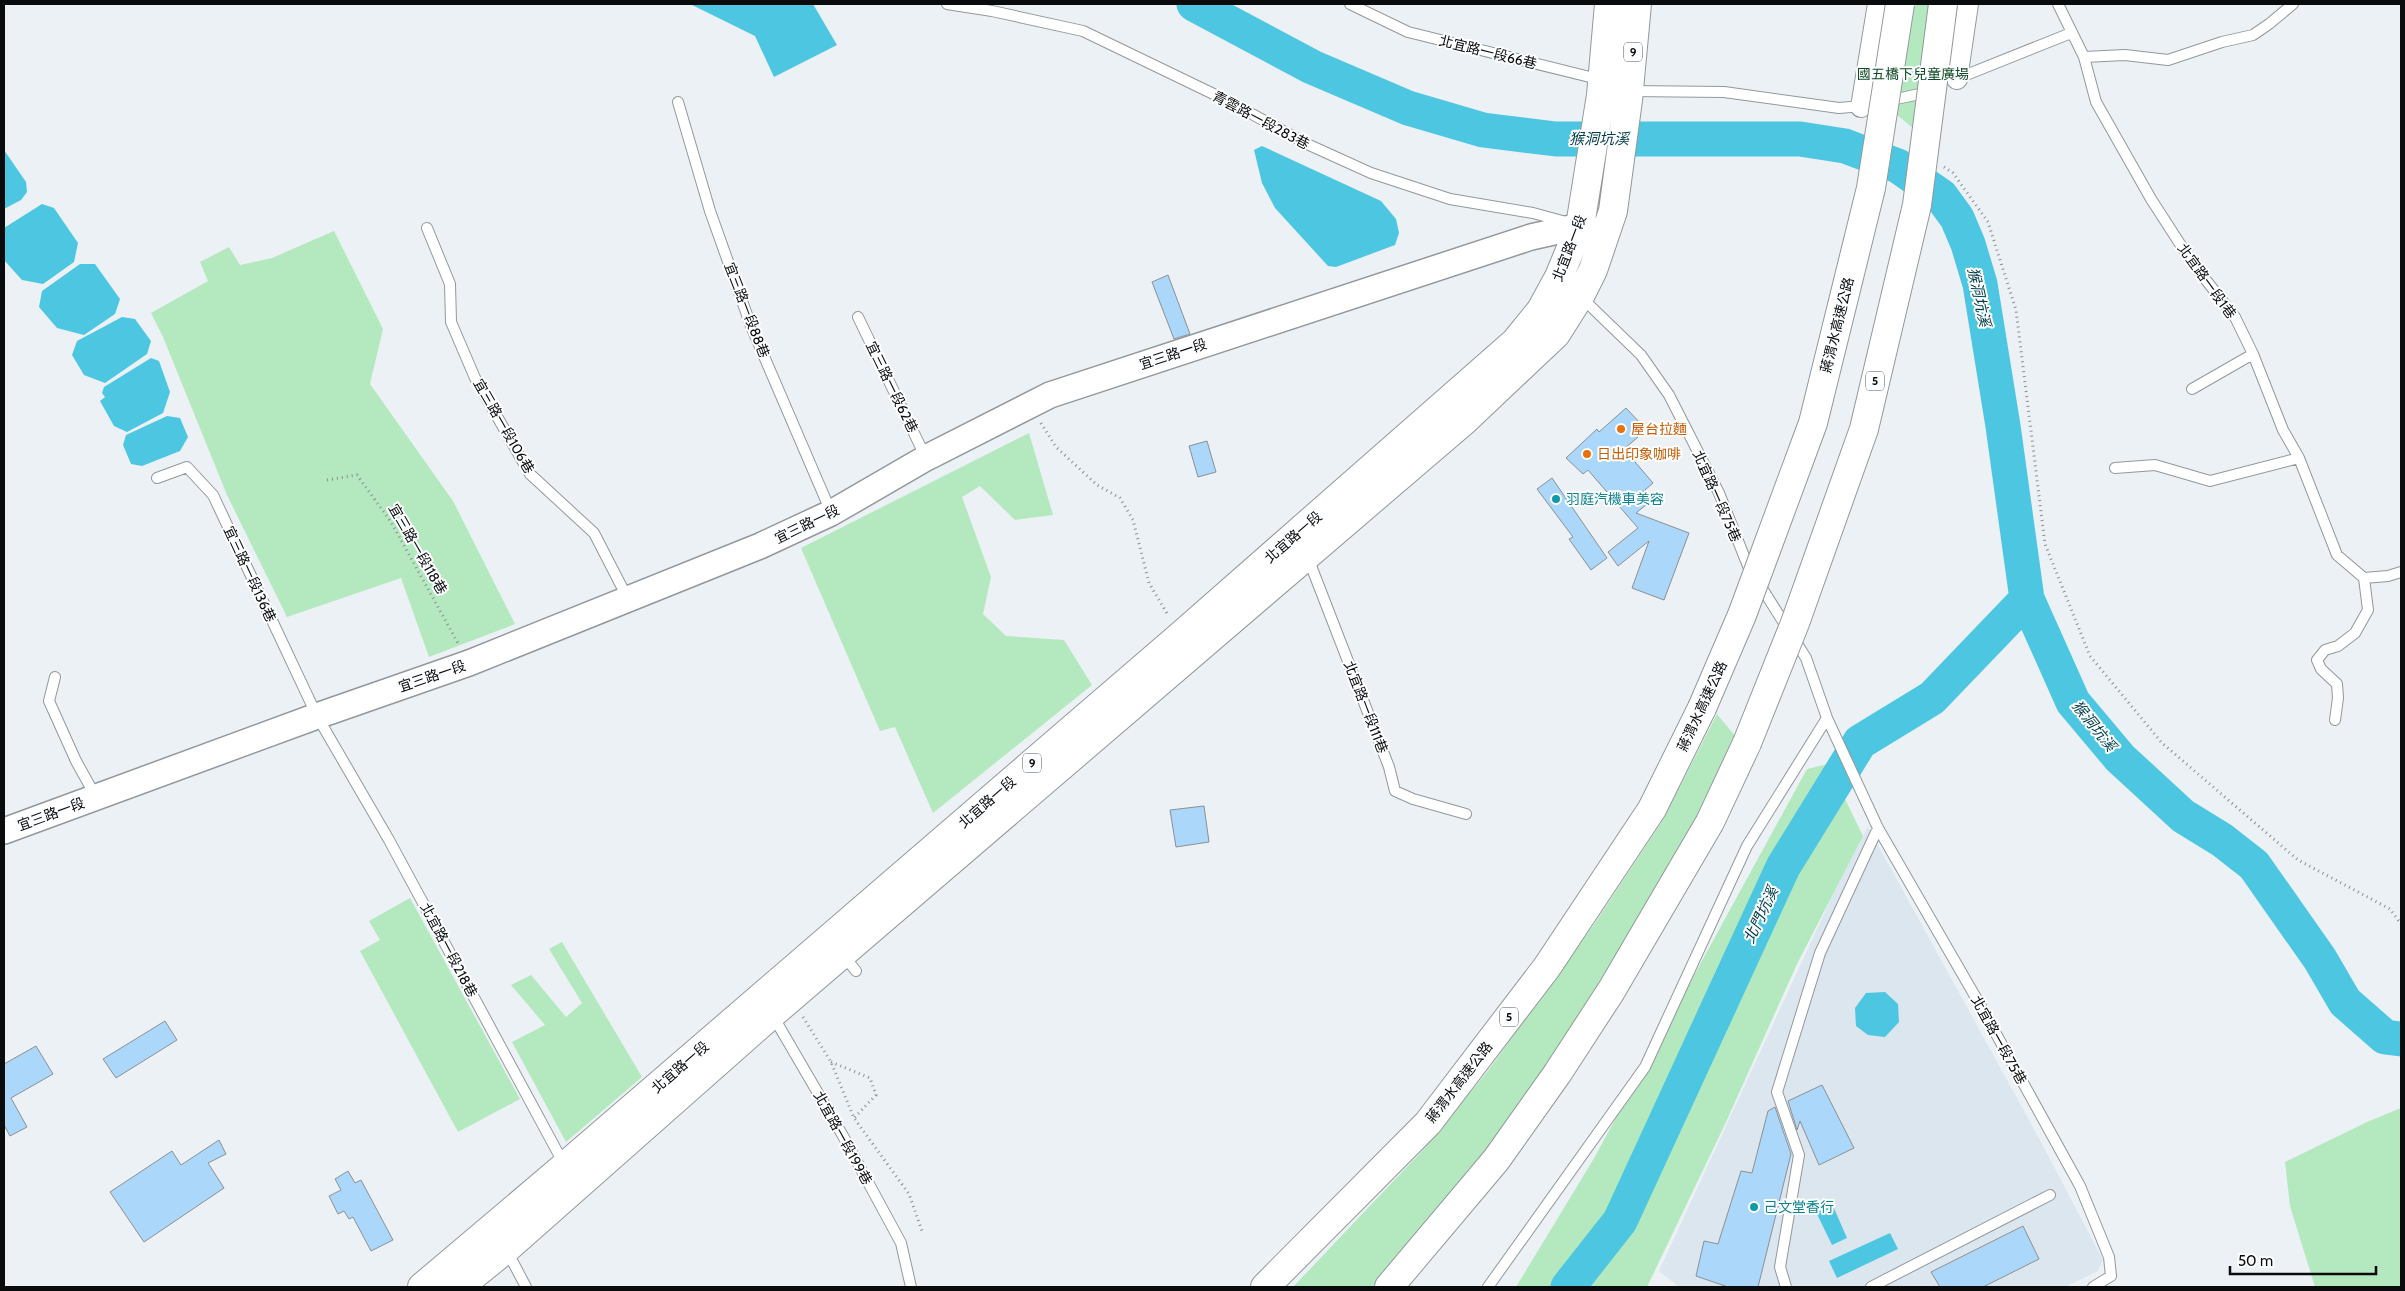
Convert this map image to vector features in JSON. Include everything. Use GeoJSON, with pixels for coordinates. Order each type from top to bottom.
{"type":"FeatureCollection","features":[{"type":"Feature","properties":{"kind":"main road","name":"9"},"geometry":{"type":"LineString","coordinates":[[1609,4],[1615,90]]}},
{"type":"Feature","properties":{"kind":"main road","name":"9"},"geometry":{"type":"LineString","coordinates":[[1615,90],[1638,4]]}},
{"type":"Feature","properties":{"kind":"main road","name":"蔣渭水高速公路"},"geometry":{"type":"LineString","coordinates":[[1265,1287],[1428,1123],[1547,967],[1652,809],[1702,708],[1742,615],[1813,423],[1871,188],[1900,4]]}},
{"type":"Feature","properties":{"kind":"main road","name":"5"},"geometry":{"type":"LineString","coordinates":[[1389,1287],[1496,1160],[1557,1074],[1610,991],[1710,822],[1747,743],[1795,623],[1864,429],[1917,205],[1943,4]]}},
{"type":"Feature","properties":{"kind":"main road","name":"北宜路一段"},"geometry":{"type":"LineString","coordinates":[[774,1003],[849,962],[1306,554],[1465,420],[1556,334],[1570,287],[1586,197],[1615,90]]}},
{"type":"Feature","properties":{"kind":"main road","name":"北宜路一段"},"geometry":{"type":"LineString","coordinates":[[422,1287],[498,1239],[774,1003],[1180,636],[1515,342],[1541,310],[1570,287],[1607,234],[1614,202],[1615,90]]}},
{"type":"Feature","properties":{"kind":"main road","name":"北宜路一段"},"geometry":{"type":"LineString","coordinates":[[459,1287],[498,1239]]}},
{"type":"Feature","properties":{"kind":"street"},"geometry":{"type":"LineString","coordinates":[[1861,107],[1878,4]]}},
{"type":"Feature","properties":{"kind":"street"},"geometry":{"type":"LineString","coordinates":[[1948,83],[1968,4]]}},
{"type":"Feature","properties":{"kind":"street"},"geometry":{"type":"LineString","coordinates":[[1580,226],[1607,234]]}},
{"type":"Feature","properties":{"kind":"street","name":"宜三路一段"},"geometry":{"type":"LineString","coordinates":[[4,831],[317,716],[469,664],[760,546],[831,513],[926,458],[1050,395],[1103,376],[1522,240],[1580,226]]}},
{"type":"Feature","properties":{"kind":"lane","name":"青雲路一段283巷"},"geometry":{"type":"LineString","coordinates":[[947,4],[992,11],[1083,31],[1228,101],[1306,144],[1371,173],[1450,199],[1533,213],[1580,226]]}},
{"type":"Feature","properties":{"kind":"lane","name":"北宜路一段66巷"},"geometry":{"type":"LineString","coordinates":[[1350,4],[1408,32],[1615,90],[1724,92],[1839,108],[1861,107],[1932,91],[2071,33]]}},
{"type":"Feature","properties":{"kind":"lane","name":"北宜路一段1巷"},"geometry":{"type":"LineString","coordinates":[[2058,4],[2084,57],[2096,102],[2126,151],[2151,199],[2191,261],[2235,317],[2253,354],[2283,430],[2299,458],[2337,555],[2364,578]]}},
{"type":"Feature","properties":{"kind":"lane"},"geometry":{"type":"LineString","coordinates":[[2084,57],[2125,55],[2168,60],[2222,42],[2252,35],[2293,4]]}},
{"type":"Feature","properties":{"kind":"lane","name":"宜三路一段88巷"},"geometry":{"type":"LineString","coordinates":[[678,102],[710,211],[751,326],[831,513]]}},
{"type":"Feature","properties":{"kind":"lane","name":"宜三路一段106巷"},"geometry":{"type":"LineString","coordinates":[[427,228],[450,284],[451,322],[475,378],[530,474],[594,533],[628,600]]}},
{"type":"Feature","properties":{"kind":"lane","name":"北宜路一段75巷"},"geometry":{"type":"LineString","coordinates":[[1570,287],[1642,354],[1669,395],[1720,493],[1748,566],[1806,658],[1836,740],[1878,828],[1984,1012],[2080,1186],[2109,1257],[2111,1276],[2093,1287]]}},
{"type":"Feature","properties":{"kind":"lane","name":"宜三路一段62巷"},"geometry":{"type":"LineString","coordinates":[[858,317],[926,458]]}},
{"type":"Feature","properties":{"kind":"lane"},"geometry":{"type":"LineString","coordinates":[[2192,389],[2253,354]]}},
{"type":"Feature","properties":{"kind":"lane"},"geometry":{"type":"LineString","coordinates":[[2115,468],[2155,465],[2210,481],[2299,458]]}},
{"type":"Feature","properties":{"kind":"lane","name":"宜三路一段136巷"},"geometry":{"type":"LineString","coordinates":[[157,478],[187,467],[213,495],[317,716]]}},
{"type":"Feature","properties":{"kind":"lane","name":"北宜路一段111巷"},"geometry":{"type":"LineString","coordinates":[[1306,554],[1389,767],[1395,791],[1413,800],[1466,814]]}},
{"type":"Feature","properties":{"kind":"lane"},"geometry":{"type":"LineString","coordinates":[[2335,720],[2338,698],[2337,684],[2321,668],[2317,660],[2325,650],[2338,646],[2355,633],[2368,610],[2364,578],[2388,576],[2401,572]]}},
{"type":"Feature","properties":{"kind":"lane"},"geometry":{"type":"LineString","coordinates":[[55,677],[49,701],[76,761],[96,797]]}},
{"type":"Feature","properties":{"kind":"lane","name":"北宜路一段218巷"},"geometry":{"type":"LineString","coordinates":[[317,716],[389,840],[570,1177]]}},
{"type":"Feature","properties":{"kind":"lane"},"geometry":{"type":"LineString","coordinates":[[1488,1287],[1645,1067],[1747,846],[1827,718]]}},
{"type":"Feature","properties":{"kind":"lane"},"geometry":{"type":"LineString","coordinates":[[1786,1287],[1780,1267],[1799,1156],[1777,1092],[1820,953],[1878,828]]}},
{"type":"Feature","properties":{"kind":"lane","name":"北宜路一段199巷"},"geometry":{"type":"LineString","coordinates":[[774,1003],[901,1243],[912,1287]]}},
{"type":"Feature","properties":{"kind":"lane"},"geometry":{"type":"LineString","coordinates":[[1871,1287],[2050,1195]]}},
{"type":"Feature","properties":{"kind":"lane"},"geometry":{"type":"LineString","coordinates":[[498,1239],[526,1287]]}},
{"type":"Feature","properties":{"kind":"path"},"geometry":{"type":"LineString","coordinates":[[1938,164],[1953,173],[1988,222],[2016,310],[2045,544],[2090,656],[2162,743],[2298,860],[2390,909],[2401,924]]}},
{"type":"Feature","properties":{"kind":"path"},"geometry":{"type":"LineString","coordinates":[[1031,405],[1056,447],[1096,485],[1120,498],[1133,520],[1149,583],[1180,636]]}},
{"type":"Feature","properties":{"kind":"path","name":"宜三路一段118巷"},"geometry":{"type":"LineString","coordinates":[[327,480],[357,475],[391,522],[469,664]]}},
{"type":"Feature","properties":{"kind":"path"},"geometry":{"type":"LineString","coordinates":[[774,1003],[831,1062],[854,1118],[908,1194],[923,1234]]}},
{"type":"Feature","properties":{"kind":"path"},"geometry":{"type":"LineString","coordinates":[[831,1062],[870,1078],[876,1095],[854,1118]]}},
{"type":"Feature","properties":{"kind":"shaded area","name":"己文堂香行"},"geometry":{"type":"Polygon","coordinates":[[[1868,827],[2041,1142],[2103,1260],[2098,1271],[2065,1287],[1679,1287],[1659,1271],[1849,860],[1868,827]]]}},
{"type":"Feature","properties":{"kind":"green space","name":"國五橋下兒童廣場"},"geometry":{"type":"Polygon","coordinates":[[[1890,4],[1957,4],[1936,147],[1875,97],[1890,4]]]}},
{"type":"Feature","properties":{"kind":"green space"},"geometry":{"type":"Polygon","coordinates":[[[334,231],[383,329],[370,384],[453,501],[515,624],[429,657],[401,578],[287,617],[227,495],[163,337],[151,313],[208,281],[200,262],[229,247],[240,265],[272,258],[334,231]]]}},
{"type":"Feature","properties":{"kind":"green space"},"geometry":{"type":"Polygon","coordinates":[[[1029,433],[1053,515],[1015,520],[980,486],[962,497],[991,577],[983,614],[1006,636],[1064,640],[1092,685],[933,813],[895,727],[880,731],[801,548],[1029,433]]]}},
{"type":"Feature","properties":{"kind":"green space"},"geometry":{"type":"Polygon","coordinates":[[[1717,714],[1735,736],[1698,817],[1642,914],[1551,1059],[1468,1176],[1372,1287],[1293,1287],[1422,1151],[1487,1072],[1593,926],[1663,820],[1717,714]]]}},
{"type":"Feature","properties":{"kind":"green space"},"geometry":{"type":"Polygon","coordinates":[[[1828,764],[1863,836],[1797,964],[1726,1122],[1647,1287],[1516,1287],[1593,1160],[1807,769],[1828,764]]]}},
{"type":"Feature","properties":{"kind":"green space"},"geometry":{"type":"Polygon","coordinates":[[[410,898],[520,1099],[458,1132],[360,951],[380,940],[369,921],[410,898]]]}},
{"type":"Feature","properties":{"kind":"green space"},"geometry":{"type":"Polygon","coordinates":[[[562,942],[642,1077],[566,1142],[512,1042],[545,1025],[511,985],[531,975],[566,1017],[582,1003],[549,949],[562,942]]]}},
{"type":"Feature","properties":{"kind":"green space"},"geometry":{"type":"Polygon","coordinates":[[[2401,1108],[2401,1287],[2315,1287],[2290,1206],[2285,1162],[2367,1122],[2401,1108]]]}},
{"type":"Feature","properties":{"kind":"water"},"geometry":{"type":"Polygon","coordinates":[[[690,4],[813,4],[837,45],[774,77],[755,36],[690,4]]]}},
{"type":"Feature","properties":{"kind":"water"},"geometry":{"type":"Polygon","coordinates":[[[1262,146],[1381,201],[1396,219],[1399,233],[1395,245],[1336,267],[1328,266],[1275,208],[1262,183],[1254,150],[1262,146]]]}},
{"type":"Feature","properties":{"kind":"water"},"geometry":{"type":"Polygon","coordinates":[[[4,150],[26,182],[27,192],[21,200],[4,209],[4,150]]]}},
{"type":"Feature","properties":{"kind":"water"},"geometry":{"type":"Polygon","coordinates":[[[42,204],[54,208],[78,243],[74,262],[43,284],[22,280],[4,260],[4,228],[42,204]]]}},
{"type":"Feature","properties":{"kind":"water"},"geometry":{"type":"Polygon","coordinates":[[[80,264],[95,264],[120,299],[115,314],[84,335],[57,328],[39,307],[42,291],[80,264]]]}},
{"type":"Feature","properties":{"kind":"water"},"geometry":{"type":"Polygon","coordinates":[[[122,317],[135,319],[151,341],[147,354],[105,383],[84,375],[72,355],[77,341],[122,317]]]}},
{"type":"Feature","properties":{"kind":"water"},"geometry":{"type":"Polygon","coordinates":[[[151,358],[159,361],[170,392],[163,413],[127,432],[114,426],[100,401],[105,397],[102,393],[104,387],[151,358]]]}},
{"type":"Feature","properties":{"kind":"water"},"geometry":{"type":"Polygon","coordinates":[[[167,416],[180,418],[188,437],[180,451],[142,466],[131,464],[123,445],[126,435],[167,416]]]}},
{"type":"Feature","properties":{"kind":"water"},"geometry":{"type":"Polygon","coordinates":[[[1885,992],[1898,1004],[1899,1022],[1885,1037],[1868,1035],[1856,1026],[1855,1008],[1866,993],[1885,992]]]}},
{"type":"Feature","properties":{"kind":"water"},"geometry":{"type":"Polygon","coordinates":[[[1833,1206],[1847,1238],[1832,1245],[1816,1212],[1833,1206]]]}},
{"type":"Feature","properties":{"kind":"water"},"geometry":{"type":"Polygon","coordinates":[[[1890,1233],[1898,1249],[1837,1278],[1829,1261],[1890,1233]]]}},
{"type":"Feature","properties":{"kind":"building"},"geometry":{"type":"Polygon","coordinates":[[[1168,275],[1190,334],[1174,339],[1152,282],[1168,275]]]}},
{"type":"Feature","properties":{"kind":"building"},"geometry":{"type":"Polygon","coordinates":[[[1626,408],[1641,424],[1633,431],[1638,437],[1624,449],[1653,483],[1638,496],[1646,505],[1636,513],[1689,533],[1664,600],[1632,588],[1649,541],[1618,566],[1608,552],[1638,528],[1588,470],[1583,474],[1566,458],[1597,429],[1599,432],[1626,408]]]}},
{"type":"Feature","properties":{"kind":"building"},"geometry":{"type":"Polygon","coordinates":[[[1207,441],[1216,472],[1198,477],[1189,446],[1207,441]]]}},
{"type":"Feature","properties":{"kind":"building"},"geometry":{"type":"Polygon","coordinates":[[[1552,478],[1607,558],[1591,570],[1569,539],[1573,537],[1537,489],[1552,478]]]}},
{"type":"Feature","properties":{"kind":"building"},"geometry":{"type":"Polygon","coordinates":[[[1204,806],[1209,842],[1176,847],[1170,810],[1204,806]]]}},
{"type":"Feature","properties":{"kind":"building"},"geometry":{"type":"Polygon","coordinates":[[[165,1021],[177,1040],[116,1078],[103,1059],[165,1021]]]}},
{"type":"Feature","properties":{"kind":"building"},"geometry":{"type":"Polygon","coordinates":[[[36,1046],[53,1074],[11,1098],[27,1127],[10,1136],[4,1125],[4,1064],[36,1046]]]}},
{"type":"Feature","properties":{"kind":"building"},"geometry":{"type":"Polygon","coordinates":[[[1822,1085],[1854,1148],[1819,1165],[1800,1121],[1797,1130],[1788,1101],[1822,1085]]]}},
{"type":"Feature","properties":{"kind":"building","name":"己文堂香行"},"geometry":{"type":"Polygon","coordinates":[[[1775,1107],[1791,1154],[1758,1287],[1728,1287],[1696,1276],[1704,1241],[1718,1244],[1741,1171],[1752,1173],[1768,1111],[1775,1107]]]}},
{"type":"Feature","properties":{"kind":"building"},"geometry":{"type":"Polygon","coordinates":[[[219,1140],[226,1154],[208,1163],[224,1188],[144,1242],[110,1192],[172,1151],[181,1165],[219,1140]]]}},
{"type":"Feature","properties":{"kind":"building"},"geometry":{"type":"Polygon","coordinates":[[[348,1171],[355,1183],[361,1180],[393,1240],[371,1251],[353,1217],[349,1219],[344,1211],[338,1214],[329,1196],[341,1190],[335,1179],[348,1171]]]}},
{"type":"Feature","properties":{"kind":"building"},"geometry":{"type":"Polygon","coordinates":[[[2023,1226],[2039,1259],[1983,1287],[1940,1287],[1931,1272],[2023,1226]]]}},
{"type":"Feature","properties":{"kind":"waterway","name":"猴洞坑溪"},"geometry":{"type":"LineString","coordinates":[[1194,4],[1312,67],[1408,108],[1483,130],[1556,139],[1800,139],[1845,146],[1898,166],[1941,196],[1957,218],[1968,244],[1980,284],[2003,426],[2027,599],[2073,702],[2120,758],[2183,816],[2222,840],[2254,865],[2320,959],[2345,1002],[2385,1037],[2401,1039]]}},
{"type":"Feature","properties":{"kind":"waterway","name":"北門坑溪"},"geometry":{"type":"LineString","coordinates":[[1568,1287],[1620,1221],[1783,867],[1860,742],[1932,698],[2027,599]]}},
{"type":"Feature","properties":{"kind":"place","name":"屋台拉麵"},"geometry":{"type":"Point","coordinates":[1621,429]}},
{"type":"Feature","properties":{"kind":"place","name":"日出印象咖啡"},"geometry":{"type":"Point","coordinates":[1587,454]}},
{"type":"Feature","properties":{"kind":"place","name":"羽庭汽機車美容"},"geometry":{"type":"Point","coordinates":[1556,499]}},
{"type":"Feature","properties":{"kind":"place","name":"己文堂香行"},"geometry":{"type":"Point","coordinates":[1754,1207]}}]}
